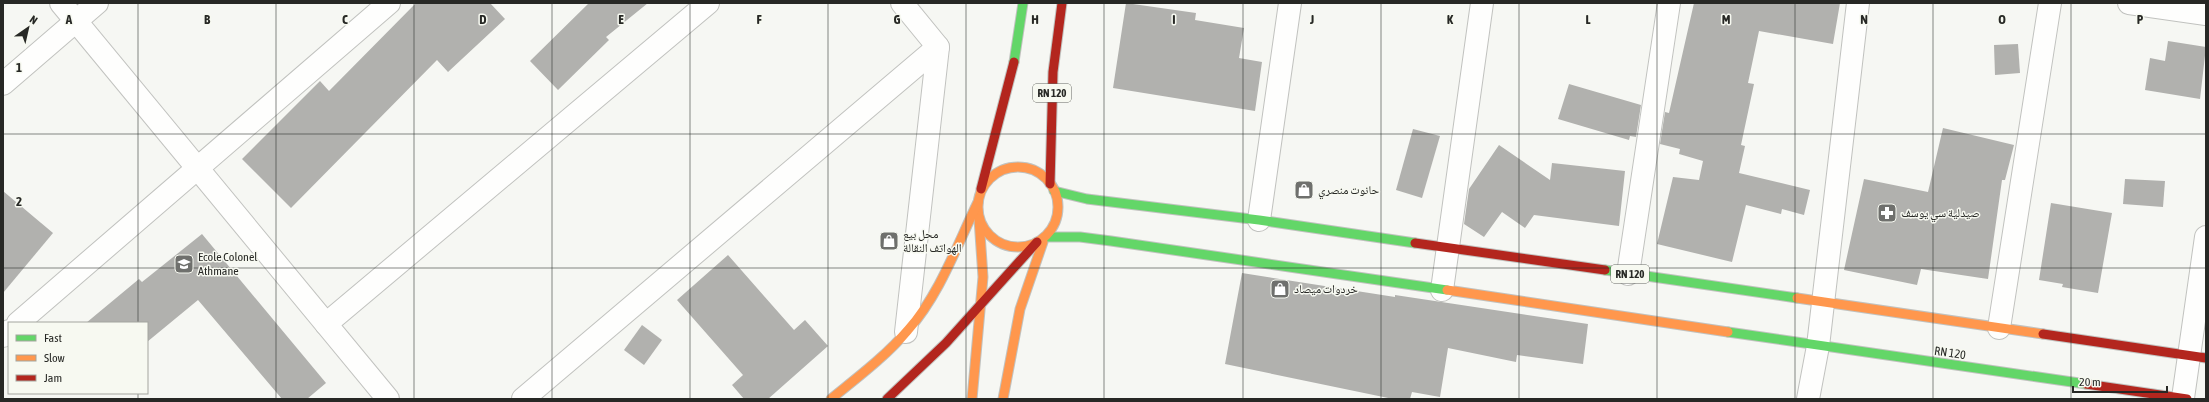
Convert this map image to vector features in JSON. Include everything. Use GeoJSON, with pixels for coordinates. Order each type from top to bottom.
{"type":"FeatureCollection","features":[{"type":"Feature","properties":{"kind":"main road"},"geometry":{"type":"LineString","coordinates":[[831,399],[892,348],[906,332],[917,319],[949,264],[978,202],[1017,49],[1023,3]]}},
{"type":"Feature","properties":{"kind":"main road","name":"RN 120"},"geometry":{"type":"LineString","coordinates":[[1062,3],[1053,72],[1052,188],[1086,199],[1259,220],[2198,357]]}},
{"type":"Feature","properties":{"kind":"main road"},"geometry":{"type":"LineString","coordinates":[[887,399],[904,390],[1053,226],[1058,212],[1052,188],[1040,174],[1027,168],[1015,167],[1002,170],[990,178],[981,189]]}},
{"type":"Feature","properties":{"kind":"main road"},"geometry":{"type":"LineString","coordinates":[[972,399],[983,277],[978,202]]}},
{"type":"Feature","properties":{"kind":"main road"},"geometry":{"type":"LineString","coordinates":[[979,219],[985,232],[996,241],[1008,246],[1022,247],[1041,240]]}},
{"type":"Feature","properties":{"kind":"main road","name":"RN 120"},"geometry":{"type":"LineString","coordinates":[[1041,240],[1080,237],[1111,241],[2185,399]]}},
{"type":"Feature","properties":{"kind":"main road"},"geometry":{"type":"LineString","coordinates":[[1003,399],[1020,309],[1041,240]]}},
{"type":"Feature","properties":{"kind":"street"},"geometry":{"type":"LineString","coordinates":[[61,3],[388,399]]}},
{"type":"Feature","properties":{"kind":"street"},"geometry":{"type":"LineString","coordinates":[[3,84],[97,3]]}},
{"type":"Feature","properties":{"kind":"street"},"geometry":{"type":"LineString","coordinates":[[19,322],[389,3]]}},
{"type":"Feature","properties":{"kind":"street"},"geometry":{"type":"LineString","coordinates":[[326,324],[686,10],[708,3]]}},
{"type":"Feature","properties":{"kind":"street"},"geometry":{"type":"LineString","coordinates":[[902,3],[938,47],[906,332]]}},
{"type":"Feature","properties":{"kind":"street"},"geometry":{"type":"LineString","coordinates":[[1259,220],[1290,3]]}},
{"type":"Feature","properties":{"kind":"street"},"geometry":{"type":"LineString","coordinates":[[1442,290],[1482,3]]}},
{"type":"Feature","properties":{"kind":"street"},"geometry":{"type":"LineString","coordinates":[[1628,274],[1669,3]]}},
{"type":"Feature","properties":{"kind":"street"},"geometry":{"type":"LineString","coordinates":[[1808,399],[1818,346],[1858,3]]}},
{"type":"Feature","properties":{"kind":"street"},"geometry":{"type":"LineString","coordinates":[[1999,328],[2050,3]]}},
{"type":"Feature","properties":{"kind":"street"},"geometry":{"type":"LineString","coordinates":[[2129,3],[2206,14]]}},
{"type":"Feature","properties":{"kind":"street"},"geometry":{"type":"LineString","coordinates":[[523,399],[938,47]]}},
{"type":"Feature","properties":{"kind":"street"},"geometry":{"type":"LineString","coordinates":[[2185,399],[2198,357],[2206,237]]}},
{"type":"Feature","properties":{"kind":"building"},"geometry":{"type":"Polygon","coordinates":[[[416,3],[490,3],[505,19],[448,72],[437,60],[291,208],[242,159],[320,81],[329,91],[416,3]]]}},
{"type":"Feature","properties":{"kind":"building"},"geometry":{"type":"Polygon","coordinates":[[[589,3],[648,3],[606,37],[609,40],[558,90],[530,61],[589,3]]]}},
{"type":"Feature","properties":{"kind":"building"},"geometry":{"type":"Polygon","coordinates":[[[1126,3],[1196,13],[1195,20],[1244,28],[1239,58],[1262,62],[1255,111],[1113,88],[1126,3]]]}},
{"type":"Feature","properties":{"kind":"building"},"geometry":{"type":"Polygon","coordinates":[[[1694,3],[1840,3],[1833,44],[1759,31],[1748,83],[1754,84],[1741,145],[1745,146],[1739,173],[1810,190],[1804,215],[1782,209],[1781,214],[1746,205],[1732,262],[1657,244],[1673,177],[1699,180],[1703,161],[1679,154],[1680,149],[1660,144],[1665,112],[1669,113],[1694,3]]]}},
{"type":"Feature","properties":{"kind":"building"},"geometry":{"type":"Polygon","coordinates":[[[2168,41],[2206,47],[2200,99],[2145,90],[2150,58],[2165,61],[2168,41]]]}},
{"type":"Feature","properties":{"kind":"building"},"geometry":{"type":"Polygon","coordinates":[[[2018,44],[2020,73],[1995,75],[1994,45],[2018,44]]]}},
{"type":"Feature","properties":{"kind":"building"},"geometry":{"type":"Polygon","coordinates":[[[1569,84],[1641,105],[1636,137],[1630,136],[1629,140],[1558,119],[1569,84]]]}},
{"type":"Feature","properties":{"kind":"building"},"geometry":{"type":"Polygon","coordinates":[[[1943,128],[2014,145],[2005,180],[2002,180],[1988,279],[1921,269],[1917,285],[1844,270],[1864,179],[1928,192],[1943,128]]]}},
{"type":"Feature","properties":{"kind":"building"},"geometry":{"type":"Polygon","coordinates":[[[1413,129],[1440,136],[1422,198],[1396,190],[1413,129]]]}},
{"type":"Feature","properties":{"kind":"building"},"geometry":{"type":"Polygon","coordinates":[[[1499,145],[1550,180],[1552,163],[1625,171],[1619,226],[1534,215],[1525,228],[1502,212],[1484,237],[1464,224],[1469,189],[1499,145]]]}},
{"type":"Feature","properties":{"kind":"building"},"geometry":{"type":"Polygon","coordinates":[[[2125,179],[2165,181],[2163,207],[2123,204],[2125,179]]]}},
{"type":"Feature","properties":{"kind":"building"},"geometry":{"type":"Polygon","coordinates":[[[3,191],[53,233],[3,293],[3,191]]]}},
{"type":"Feature","properties":{"kind":"building"},"geometry":{"type":"Polygon","coordinates":[[[2051,203],[2112,213],[2098,293],[2062,287],[2063,284],[2039,280],[2051,203]]]}},
{"type":"Feature","properties":{"kind":"building"},"geometry":{"type":"Polygon","coordinates":[[[202,234],[326,383],[307,399],[282,399],[198,300],[148,341],[148,322],[87,322],[139,279],[142,282],[202,234]]]}},
{"type":"Feature","properties":{"kind":"building"},"geometry":{"type":"Polygon","coordinates":[[[728,255],[794,330],[805,320],[828,346],[768,399],[744,399],[732,385],[743,375],[677,300],[728,255]]]}},
{"type":"Feature","properties":{"kind":"building"},"geometry":{"type":"Polygon","coordinates":[[[1242,273],[1395,297],[1395,295],[1588,324],[1583,364],[1517,355],[1516,362],[1448,348],[1440,397],[1412,392],[1410,399],[1393,399],[1225,364],[1242,273]]]}},
{"type":"Feature","properties":{"kind":"building"},"geometry":{"type":"Polygon","coordinates":[[[642,325],[662,340],[644,365],[624,350],[642,325]]]}},
{"type":"Feature","properties":{"kind":"traffic: fast"},"geometry":{"type":"LineString","coordinates":[[1014,62],[1023,3]]}},
{"type":"Feature","properties":{"kind":"traffic: fast"},"geometry":{"type":"LineString","coordinates":[[1054,191],[1087,199],[1259,220],[1415,243]]}},
{"type":"Feature","properties":{"kind":"traffic: fast"},"geometry":{"type":"LineString","coordinates":[[1045,237],[1080,237],[1111,241],[1447,290]]}},
{"type":"Feature","properties":{"kind":"traffic: fast"},"geometry":{"type":"LineString","coordinates":[[1605,270],[1797,298]]}},
{"type":"Feature","properties":{"kind":"traffic: fast"},"geometry":{"type":"LineString","coordinates":[[1728,332],[2086,384]]}},
{"type":"Feature","properties":{"kind":"traffic: slow"},"geometry":{"type":"LineString","coordinates":[[1018,167],[1033,170],[1046,179],[1055,192],[1058,207],[1055,222],[1046,235],[1033,244],[1018,247],[1003,244],[990,235],[981,222],[978,207],[981,192],[990,179],[1003,170],[1018,167]]}},
{"type":"Feature","properties":{"kind":"traffic: slow"},"geometry":{"type":"LineString","coordinates":[[831,399],[890,349],[919,316],[939,285],[978,202]]}},
{"type":"Feature","properties":{"kind":"traffic: slow"},"geometry":{"type":"LineString","coordinates":[[972,399],[983,277],[979,219]]}},
{"type":"Feature","properties":{"kind":"traffic: slow"},"geometry":{"type":"LineString","coordinates":[[1003,399],[1020,309],[1043,242]]}},
{"type":"Feature","properties":{"kind":"traffic: slow"},"geometry":{"type":"LineString","coordinates":[[1447,290],[1728,332]]}},
{"type":"Feature","properties":{"kind":"traffic: slow"},"geometry":{"type":"LineString","coordinates":[[1797,298],[2043,334]]}},
{"type":"Feature","properties":{"kind":"traffic: jam"},"geometry":{"type":"LineString","coordinates":[[1050,184],[1053,72],[1062,3]]}},
{"type":"Feature","properties":{"kind":"traffic: jam"},"geometry":{"type":"LineString","coordinates":[[981,189],[1014,62]]}},
{"type":"Feature","properties":{"kind":"traffic: jam"},"geometry":{"type":"LineString","coordinates":[[887,399],[946,343],[1037,242]]}},
{"type":"Feature","properties":{"kind":"traffic: jam"},"geometry":{"type":"LineString","coordinates":[[1415,243],[1605,270]]}},
{"type":"Feature","properties":{"kind":"traffic: jam"},"geometry":{"type":"LineString","coordinates":[[2043,334],[2206,358]]}},
{"type":"Feature","properties":{"kind":"traffic: jam"},"geometry":{"type":"LineString","coordinates":[[2086,384],[2187,399]]}},
{"type":"Feature","properties":{"kind":"place","name":"حانوت منصري"},"geometry":{"type":"Point","coordinates":[1304,190]}},
{"type":"Feature","properties":{"kind":"place","name":"صيدلية سي يوسف"},"geometry":{"type":"Point","coordinates":[1887,213]}},
{"type":"Feature","properties":{"kind":"place","name":"محل بيع الهواتف النقالة"},"geometry":{"type":"Point","coordinates":[889,241]}},
{"type":"Feature","properties":{"kind":"place","name":"Ecole Colonel Athmane"},"geometry":{"type":"Point","coordinates":[184,264]}},
{"type":"Feature","properties":{"kind":"place","name":"خردوات ميصاد"},"geometry":{"type":"Point","coordinates":[1280,289]}}]}
